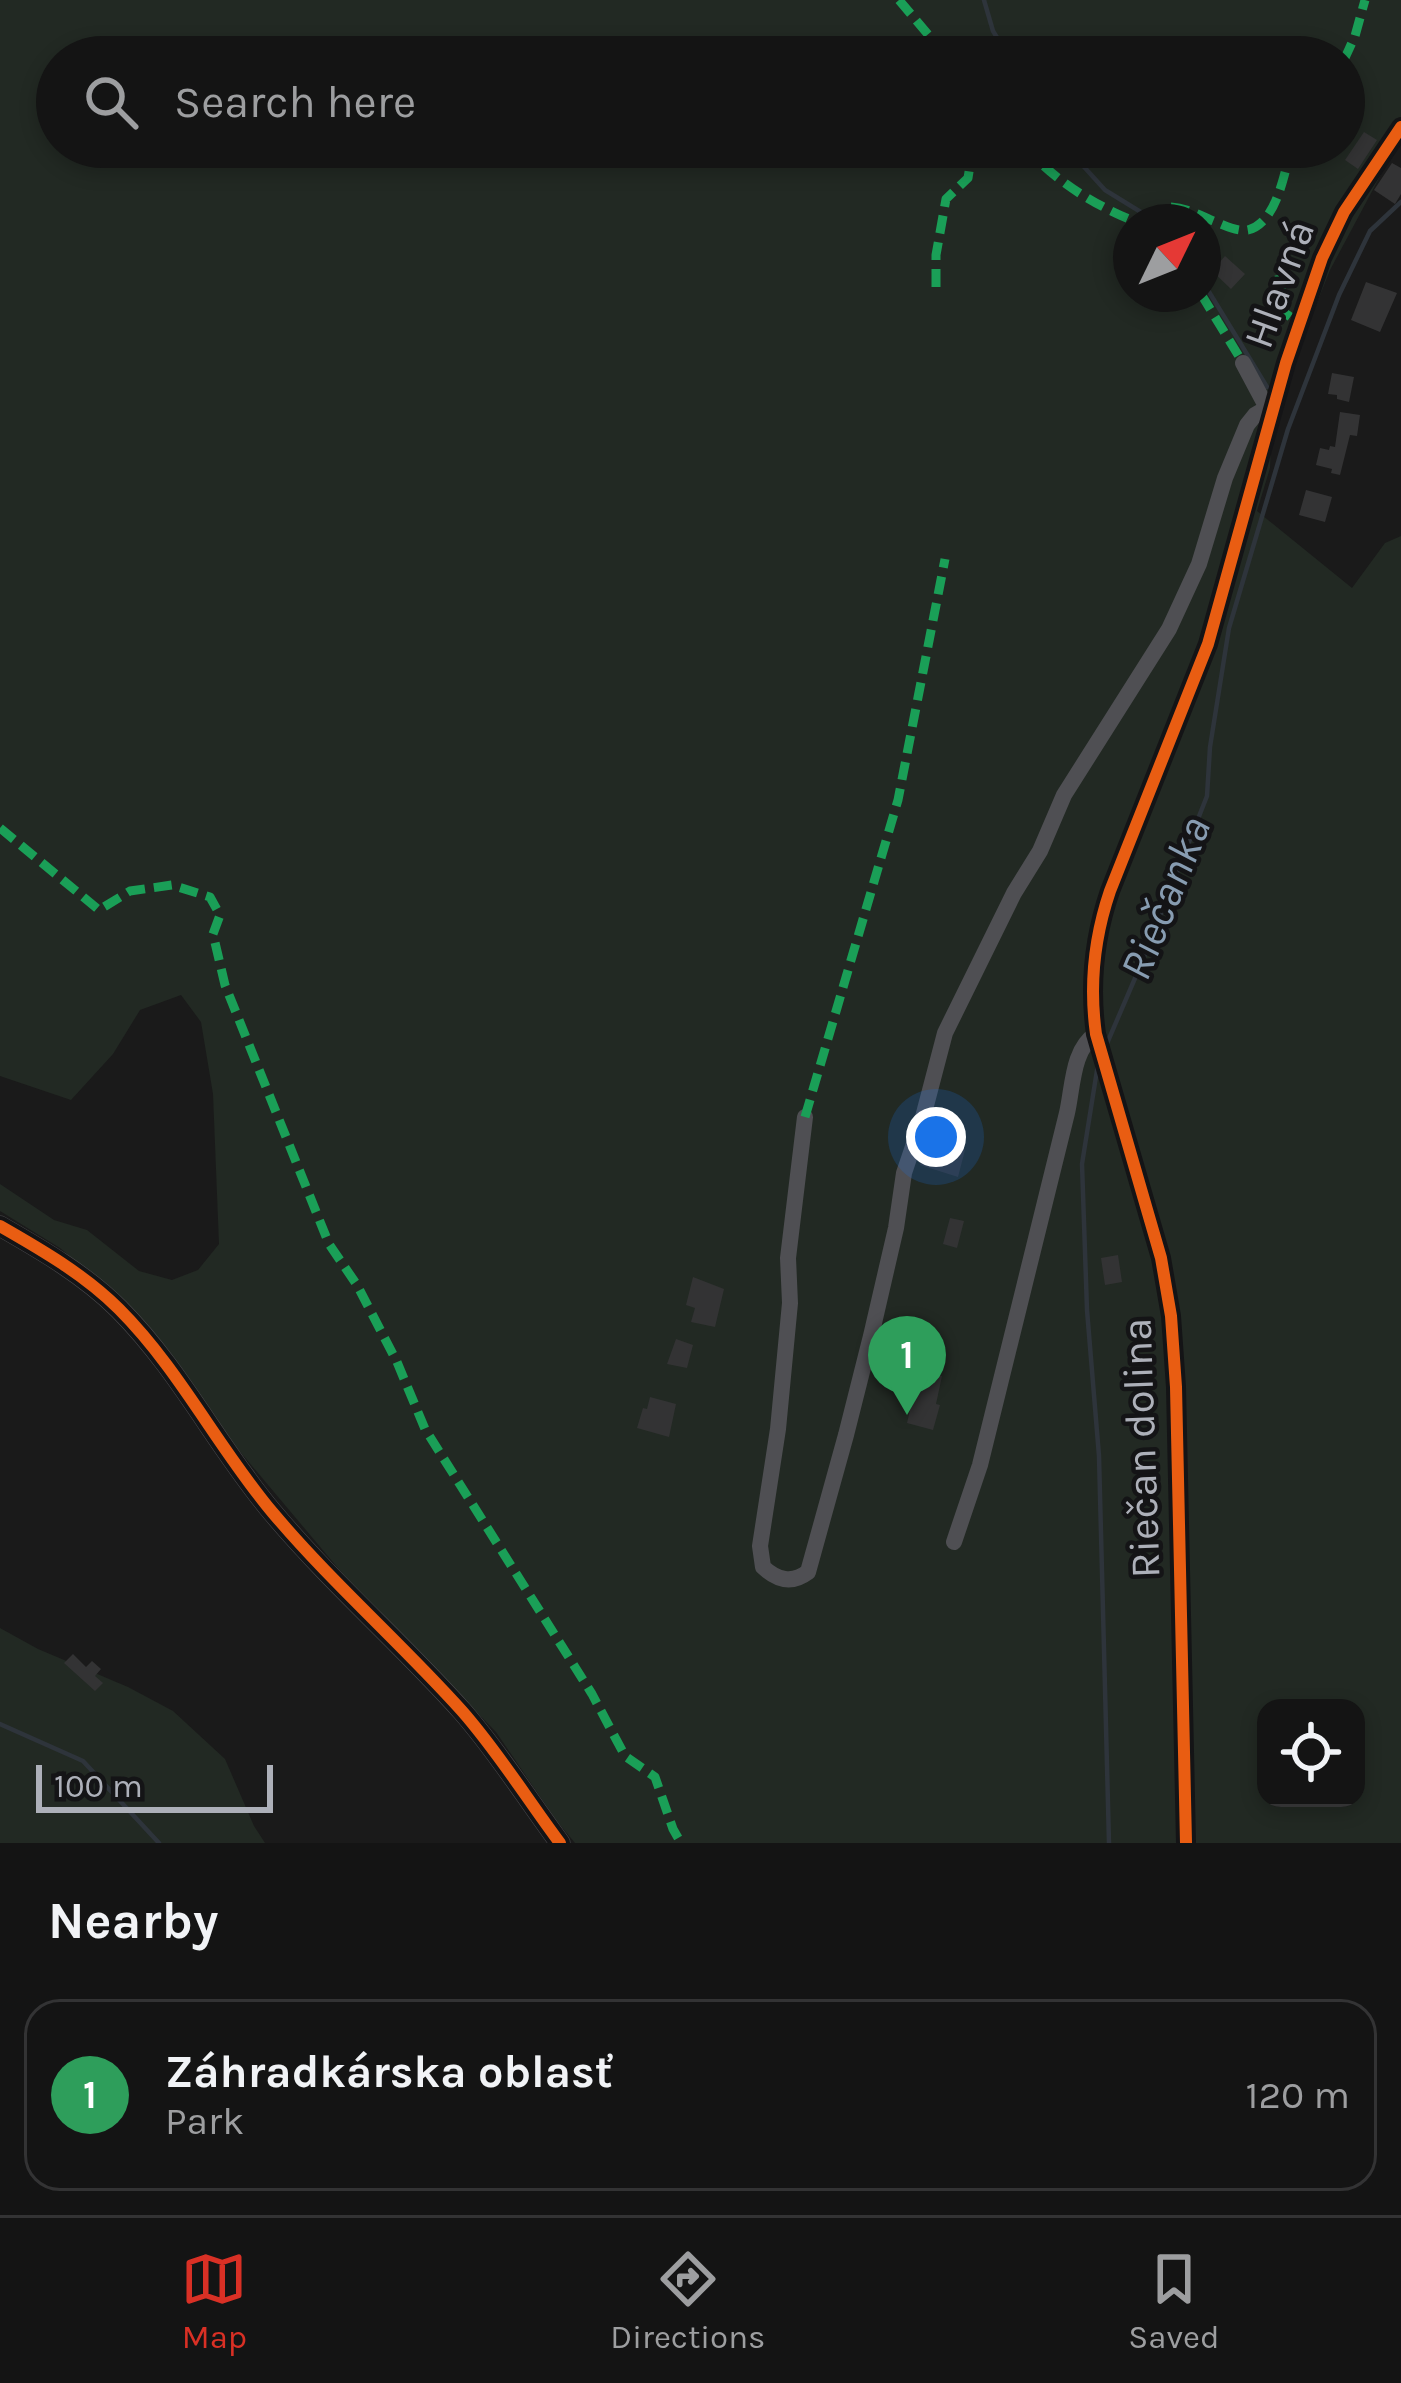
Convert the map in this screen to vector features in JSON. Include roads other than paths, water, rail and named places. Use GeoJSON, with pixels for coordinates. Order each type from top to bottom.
{"type":"FeatureCollection","features":[{"type":"Feature","properties":{"kind":"main road"},"geometry":{"type":"LineString","coordinates":[[0,1226],[56,1260],[119,1309],[168,1368],[272,1512],[474,1725],[560,1843]]}},
{"type":"Feature","properties":{"kind":"street","name":"Hlavná"},"geometry":{"type":"LineString","coordinates":[[1247,506],[1270,409],[1311,286],[1333,233],[1401,127]]}},
{"type":"Feature","properties":{"kind":"street","name":"Hlavná"},"geometry":{"type":"LineString","coordinates":[[1243,363],[1270,409]]}},
{"type":"Feature","properties":{"kind":"street"},"geometry":{"type":"LineString","coordinates":[[805,1117],[788,1258],[790,1316],[760,1546],[763,1567],[792,1580],[808,1572],[812,1559],[890,1257],[904,1173],[950,1019],[1064,795],[1169,629],[1199,564],[1247,425],[1255,415],[1270,409]]}},
{"type":"Feature","properties":{"kind":"street","name":"Riečan dolina"},"geometry":{"type":"LineString","coordinates":[[1186,1843],[1177,1387],[1171,1316],[1161,1258],[1099,1047],[1092,978],[1103,912],[1202,662],[1247,506]]}},
{"type":"Feature","properties":{"kind":"street"},"geometry":{"type":"LineString","coordinates":[[954,1542],[980,1465],[1078,1056],[1082,1045],[1099,1047]]}},
{"type":"Feature","properties":{"kind":"waterway"},"geometry":{"type":"LineString","coordinates":[[984,0],[996,36]]}},
{"type":"Feature","properties":{"kind":"waterway"},"geometry":{"type":"LineString","coordinates":[[1085,168],[1105,190],[1128,204]]}},
{"type":"Feature","properties":{"kind":"waterway","name":"Riečanka"},"geometry":{"type":"LineString","coordinates":[[1105,1048],[1207,796],[1229,628],[1288,429],[1339,295],[1370,231],[1401,202]]}},
{"type":"Feature","properties":{"kind":"waterway"},"geometry":{"type":"LineString","coordinates":[[1221,312],[1267,387]]}},
{"type":"Feature","properties":{"kind":"waterway","name":"Riečanka"},"geometry":{"type":"LineString","coordinates":[[1098,1064],[1082,1164],[1099,1456],[1109,1843]]}},
{"type":"Feature","properties":{"kind":"waterway"},"geometry":{"type":"LineString","coordinates":[[0,1724],[83,1761],[159,1843]]}},
{"type":"Feature","properties":{"kind":"place","name":"Záhradkárska oblasť"},"geometry":{"type":"Point","coordinates":[907,1415]}}]}
